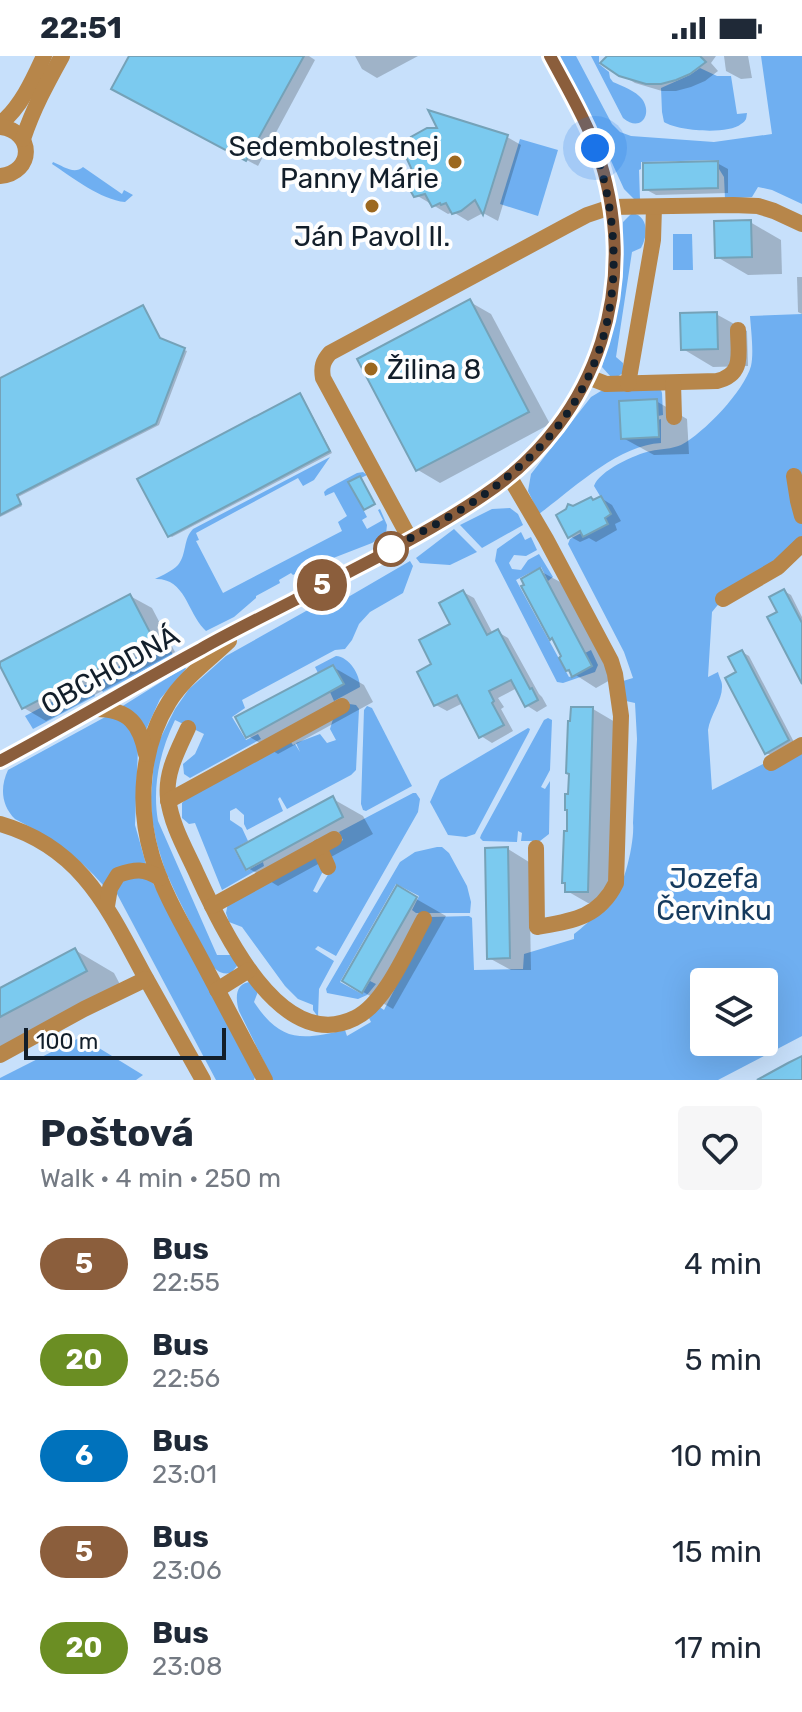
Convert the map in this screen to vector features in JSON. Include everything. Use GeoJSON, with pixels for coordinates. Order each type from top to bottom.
{"type":"FeatureCollection","features":[{"type":"Feature","properties":{"kind":"street"},"geometry":{"type":"LineString","coordinates":[[23,139],[15,131],[0,126],[31,83],[44,56]]}},
{"type":"Feature","properties":{"kind":"street"},"geometry":{"type":"LineString","coordinates":[[0,176],[15,172],[23,164],[26,153],[23,139],[37,102],[62,56]]}},
{"type":"Feature","properties":{"kind":"street","name":"OBCHODNÁ"},"geometry":{"type":"LineString","coordinates":[[0,761],[201,649],[410,539],[485,495],[542,445],[556,428],[576,400],[603,338],[613,288],[615,243],[611,207],[591,136],[550,56]]}},
{"type":"Feature","properties":{"kind":"street"},"geometry":{"type":"LineString","coordinates":[[410,539],[323,378],[323,361],[330,353],[587,215],[611,207],[758,206],[802,224]]}},
{"type":"Feature","properties":{"kind":"street"},"geometry":{"type":"LineString","coordinates":[[628,384],[653,240],[654,207]]}},
{"type":"Feature","properties":{"kind":"street"},"geometry":{"type":"LineString","coordinates":[[588,377],[606,384],[717,381],[732,375],[738,363],[738,330]]}},
{"type":"Feature","properties":{"kind":"street"},"geometry":{"type":"LineString","coordinates":[[673,383],[674,417]]}},
{"type":"Feature","properties":{"kind":"street"},"geometry":{"type":"LineString","coordinates":[[509,476],[611,661],[621,716],[616,883],[606,901],[569,922],[537,927],[536,848]]}},
{"type":"Feature","properties":{"kind":"street"},"geometry":{"type":"LineString","coordinates":[[794,476],[802,516]]}},
{"type":"Feature","properties":{"kind":"street"},"geometry":{"type":"LineString","coordinates":[[723,599],[778,567],[802,544]]}},
{"type":"Feature","properties":{"kind":"street"},"geometry":{"type":"LineString","coordinates":[[244,627],[170,700],[147,756],[144,810],[147,836],[160,878],[262,1077]]}},
{"type":"Feature","properties":{"kind":"street"},"geometry":{"type":"LineString","coordinates":[[168,801],[342,706]]}},
{"type":"Feature","properties":{"kind":"street"},"geometry":{"type":"LineString","coordinates":[[94,709],[123,713],[133,721],[142,734],[147,756]]}},
{"type":"Feature","properties":{"kind":"street"},"geometry":{"type":"LineString","coordinates":[[188,728],[169,775],[168,801],[176,828],[235,949],[264,988],[289,1012],[323,1025],[354,1019],[367,1011],[379,999],[424,919]]}},
{"type":"Feature","properties":{"kind":"street"},"geometry":{"type":"LineString","coordinates":[[771,763],[802,745]]}},
{"type":"Feature","properties":{"kind":"street"},"geometry":{"type":"LineString","coordinates":[[1,822],[41,841],[91,884],[107,906],[203,1080]]}},
{"type":"Feature","properties":{"kind":"street"},"geometry":{"type":"LineString","coordinates":[[212,906],[334,839]]}},
{"type":"Feature","properties":{"kind":"street"},"geometry":{"type":"LineString","coordinates":[[319,847],[328,867]]}},
{"type":"Feature","properties":{"kind":"street"},"geometry":{"type":"LineString","coordinates":[[107,906],[110,888],[118,875],[137,870],[149,871],[160,878]]}},
{"type":"Feature","properties":{"kind":"street"},"geometry":{"type":"LineString","coordinates":[[217,990],[249,970]]}},
{"type":"Feature","properties":{"kind":"street"},"geometry":{"type":"LineString","coordinates":[[0,1055],[146,979]]}},
{"type":"Feature","properties":{"kind":"green space"},"geometry":{"type":"Polygon","coordinates":[[[559,56],[576,56],[612,124],[620,132],[631,136],[714,142],[772,134],[761,56],[802,56],[802,204],[758,187],[752,197],[725,199],[724,177],[718,160],[641,162],[640,200],[634,199],[624,189],[559,56]]]}},
{"type":"Feature","properties":{"kind":"green space"},"geometry":{"type":"Polygon","coordinates":[[[591,56],[599,56],[599,64],[609,72],[613,82],[642,99],[646,116],[640,123],[623,118],[591,56]]]}},
{"type":"Feature","properties":{"kind":"green space"},"geometry":{"type":"Polygon","coordinates":[[[700,68],[717,76],[731,76],[737,114],[747,113],[743,123],[725,130],[703,130],[680,128],[664,122],[661,88],[700,68]]]}},
{"type":"Feature","properties":{"kind":"green space"},"geometry":{"type":"Polygon","coordinates":[[[520,139],[558,150],[538,216],[500,204],[520,139]]]}},
{"type":"Feature","properties":{"kind":"green space"},"geometry":{"type":"Polygon","coordinates":[[[53,162],[72,170],[83,167],[122,194],[124,190],[133,195],[125,202],[106,197],[53,162]]]}},
{"type":"Feature","properties":{"kind":"green space"},"geometry":{"type":"Polygon","coordinates":[[[632,213],[642,218],[646,232],[641,248],[632,252],[616,357],[623,363],[623,373],[611,377],[602,367],[620,298],[623,222],[632,213]]]}},
{"type":"Feature","properties":{"kind":"green space"},"geometry":{"type":"Polygon","coordinates":[[[673,234],[692,234],[693,270],[673,270],[673,234]]]}},
{"type":"Feature","properties":{"kind":"green space","name":"Jozefa Červinku"},"geometry":{"type":"Polygon","coordinates":[[[802,314],[802,539],[776,562],[767,582],[721,601],[712,612],[708,677],[718,672],[722,685],[708,730],[712,790],[769,761],[802,750],[802,1036],[778,1049],[778,968],[690,968],[690,1056],[764,1056],[718,1080],[273,1080],[239,1011],[237,996],[242,985],[252,982],[259,989],[254,1002],[283,1032],[316,1036],[345,1030],[347,1036],[371,1022],[369,1018],[378,1006],[384,1010],[431,917],[472,918],[474,970],[523,969],[524,954],[574,939],[574,934],[614,900],[627,867],[633,832],[637,739],[635,703],[626,701],[623,681],[633,678],[624,652],[568,544],[570,539],[581,533],[584,537],[608,524],[605,518],[611,514],[594,486],[597,480],[618,464],[651,451],[681,445],[701,431],[732,399],[747,376],[752,348],[750,316],[802,314]]]}},
{"type":"Feature","properties":{"kind":"green space"},"geometry":{"type":"Polygon","coordinates":[[[656,389],[662,393],[663,415],[658,416],[658,420],[661,419],[661,443],[629,451],[612,460],[539,514],[528,491],[531,474],[591,397],[601,391],[656,389]]]}},
{"type":"Feature","properties":{"kind":"green space"},"geometry":{"type":"Polygon","coordinates":[[[330,457],[314,480],[303,486],[298,478],[196,533],[199,540],[196,541],[223,593],[342,531],[338,522],[347,516],[334,492],[325,496],[324,492],[357,473],[367,475],[349,482],[367,517],[362,520],[367,529],[383,520],[380,509],[387,525],[386,534],[372,543],[321,561],[293,575],[291,573],[256,596],[234,617],[206,631],[179,590],[165,580],[155,579],[178,565],[193,529],[330,457]]]}},
{"type":"Feature","properties":{"kind":"green space"},"geometry":{"type":"Polygon","coordinates":[[[510,508],[518,514],[523,525],[482,548],[460,525],[492,509],[510,508]]]}},
{"type":"Feature","properties":{"kind":"green space"},"geometry":{"type":"Polygon","coordinates":[[[454,529],[477,552],[450,565],[420,563],[416,558],[454,529]]]}},
{"type":"Feature","properties":{"kind":"green space"},"geometry":{"type":"Polygon","coordinates":[[[521,532],[525,540],[531,537],[537,550],[526,556],[514,555],[509,563],[512,569],[521,570],[528,560],[539,554],[553,577],[548,581],[541,567],[516,580],[569,677],[585,653],[591,650],[598,665],[595,672],[563,683],[557,682],[495,561],[497,549],[521,532]]]}},
{"type":"Feature","properties":{"kind":"green space"},"geometry":{"type":"Polygon","coordinates":[[[410,561],[413,566],[403,593],[370,612],[345,649],[335,650],[242,700],[245,708],[232,717],[246,740],[258,734],[261,739],[190,778],[184,774],[183,764],[195,754],[204,734],[175,720],[159,769],[156,795],[158,821],[217,955],[232,955],[237,961],[231,973],[221,972],[209,961],[165,870],[157,844],[151,797],[154,759],[159,741],[189,689],[226,656],[338,593],[343,600],[410,561]]]}},
{"type":"Feature","properties":{"kind":"green space"},"geometry":{"type":"Polygon","coordinates":[[[166,641],[173,655],[103,692],[97,681],[99,677],[166,641]]]}},
{"type":"Feature","properties":{"kind":"green space"},"geometry":{"type":"Polygon","coordinates":[[[336,656],[353,667],[360,687],[334,701],[330,692],[344,684],[333,665],[318,673],[315,667],[336,656]]]}},
{"type":"Feature","properties":{"kind":"green space"},"geometry":{"type":"Polygon","coordinates":[[[185,667],[160,699],[145,732],[121,707],[185,667]]]}},
{"type":"Feature","properties":{"kind":"green space"},"geometry":{"type":"Polygon","coordinates":[[[84,685],[90,685],[95,696],[33,729],[25,716],[84,685]]]}},
{"type":"Feature","properties":{"kind":"green space"},"geometry":{"type":"Polygon","coordinates":[[[343,703],[356,705],[359,709],[356,770],[287,809],[280,797],[283,811],[247,830],[244,815],[236,808],[230,811],[230,820],[242,828],[248,841],[234,849],[246,871],[263,862],[264,866],[222,890],[195,823],[189,824],[182,818],[182,803],[290,741],[300,752],[296,743],[320,734],[327,743],[336,740],[330,729],[343,703]]]}},
{"type":"Feature","properties":{"kind":"green space"},"geometry":{"type":"Polygon","coordinates":[[[367,706],[372,708],[412,786],[366,811],[361,804],[364,710],[367,706]]]}},
{"type":"Feature","properties":{"kind":"green space"},"geometry":{"type":"Polygon","coordinates":[[[107,716],[118,718],[132,730],[138,747],[135,825],[146,864],[121,867],[103,885],[62,848],[15,819],[7,808],[3,789],[8,770],[107,716]]]}},
{"type":"Feature","properties":{"kind":"green space"},"geometry":{"type":"Polygon","coordinates":[[[544,720],[552,720],[550,770],[541,787],[545,789],[550,781],[549,834],[540,841],[521,841],[522,833],[518,831],[517,842],[483,841],[481,835],[544,720]]]}},
{"type":"Feature","properties":{"kind":"green space"},"geometry":{"type":"Polygon","coordinates":[[[528,728],[529,732],[475,834],[466,837],[448,835],[430,802],[440,780],[528,728]]]}},
{"type":"Feature","properties":{"kind":"green space"},"geometry":{"type":"Polygon","coordinates":[[[413,793],[420,799],[418,812],[336,956],[318,946],[315,949],[334,961],[319,989],[318,1017],[313,1005],[298,999],[285,986],[242,927],[229,922],[226,913],[228,903],[320,855],[325,867],[313,891],[317,893],[332,868],[325,852],[343,840],[339,832],[413,793]]]}},
{"type":"Feature","properties":{"kind":"green space"},"geometry":{"type":"Polygon","coordinates":[[[437,847],[449,853],[467,886],[470,913],[416,913],[412,910],[419,896],[396,884],[340,982],[362,994],[370,981],[376,984],[367,995],[358,999],[327,993],[326,989],[400,862],[415,852],[437,847]]]}},
{"type":"Feature","properties":{"kind":"green space"},"geometry":{"type":"Polygon","coordinates":[[[135,876],[152,881],[254,1080],[216,1080],[116,892],[122,881],[135,876]]]}},
{"type":"Feature","properties":{"kind":"green space"},"geometry":{"type":"Polygon","coordinates":[[[81,1037],[143,1075],[136,1080],[0,1080],[0,1078],[81,1037]]]}},
{"type":"Feature","properties":{"kind":"building"},"geometry":{"type":"Polygon","coordinates":[[[129,56],[304,56],[246,161],[111,89],[129,56]]]}},
{"type":"Feature","properties":{"kind":"building"},"geometry":{"type":"Polygon","coordinates":[[[607,56],[700,56],[706,62],[676,80],[646,84],[619,76],[600,63],[607,56]]]}},
{"type":"Feature","properties":{"kind":"building","name":"Sedembolestnej Panny Márie"},"geometry":{"type":"Polygon","coordinates":[[[428,110],[508,135],[483,215],[475,200],[452,214],[446,203],[432,207],[425,194],[414,197],[410,190],[404,178],[412,170],[406,157],[417,148],[411,137],[427,128],[437,128],[428,110]]]}},
{"type":"Feature","properties":{"kind":"building"},"geometry":{"type":"Polygon","coordinates":[[[718,161],[718,188],[643,190],[643,163],[718,161]]]}},
{"type":"Feature","properties":{"kind":"building"},"geometry":{"type":"Polygon","coordinates":[[[751,220],[752,257],[715,258],[714,221],[751,220]]]}},
{"type":"Feature","properties":{"kind":"building"},"geometry":{"type":"Polygon","coordinates":[[[470,299],[529,412],[416,471],[357,359],[470,299]]]}},
{"type":"Feature","properties":{"kind":"building"},"geometry":{"type":"Polygon","coordinates":[[[143,305],[160,338],[185,348],[156,424],[17,495],[21,504],[0,515],[0,378],[143,305]]]}},
{"type":"Feature","properties":{"kind":"building"},"geometry":{"type":"Polygon","coordinates":[[[717,312],[718,349],[681,350],[680,313],[717,312]]]}},
{"type":"Feature","properties":{"kind":"building"},"geometry":{"type":"Polygon","coordinates":[[[300,393],[330,451],[168,537],[137,479],[300,393]]]}},
{"type":"Feature","properties":{"kind":"building"},"geometry":{"type":"Polygon","coordinates":[[[657,399],[659,437],[621,439],[619,401],[657,399]]]}},
{"type":"Feature","properties":{"kind":"building"},"geometry":{"type":"Polygon","coordinates":[[[360,476],[375,504],[364,510],[348,482],[360,476]]]}},
{"type":"Feature","properties":{"kind":"building"},"geometry":{"type":"Polygon","coordinates":[[[601,496],[611,514],[605,518],[608,524],[583,537],[580,531],[568,538],[556,515],[568,504],[573,506],[591,497],[593,500],[601,496]]]}},
{"type":"Feature","properties":{"kind":"building"},"geometry":{"type":"Polygon","coordinates":[[[540,568],[592,666],[572,677],[521,586],[524,585],[521,579],[540,568]]]}},
{"type":"Feature","properties":{"kind":"building"},"geometry":{"type":"Polygon","coordinates":[[[784,589],[802,623],[802,684],[767,617],[777,612],[769,597],[784,589]]]}},
{"type":"Feature","properties":{"kind":"building"},"geometry":{"type":"Polygon","coordinates":[[[463,590],[487,635],[498,629],[538,700],[525,707],[511,680],[489,691],[504,725],[479,738],[457,695],[434,706],[417,672],[431,664],[419,640],[450,624],[439,603],[463,590]]]}},
{"type":"Feature","properties":{"kind":"building"},"geometry":{"type":"Polygon","coordinates":[[[130,594],[154,640],[22,709],[0,662],[130,594]]]}},
{"type":"Feature","properties":{"kind":"building"},"geometry":{"type":"Polygon","coordinates":[[[742,650],[789,740],[765,754],[725,678],[736,672],[728,657],[742,650]]]}},
{"type":"Feature","properties":{"kind":"building"},"geometry":{"type":"Polygon","coordinates":[[[333,665],[344,684],[246,738],[235,717],[333,665]]]}},
{"type":"Feature","properties":{"kind":"building"},"geometry":{"type":"Polygon","coordinates":[[[571,707],[593,707],[588,892],[565,892],[565,883],[562,883],[571,707]]]}},
{"type":"Feature","properties":{"kind":"building"},"geometry":{"type":"Polygon","coordinates":[[[333,796],[343,817],[246,870],[235,849],[333,796]]]}},
{"type":"Feature","properties":{"kind":"building"},"geometry":{"type":"Polygon","coordinates":[[[508,847],[510,958],[487,959],[485,848],[508,847]]]}},
{"type":"Feature","properties":{"kind":"building"},"geometry":{"type":"Polygon","coordinates":[[[397,885],[417,897],[362,993],[342,981],[397,885]]]}},
{"type":"Feature","properties":{"kind":"building"},"geometry":{"type":"Polygon","coordinates":[[[75,948],[87,971],[0,1017],[0,988],[75,948]]]}},
{"type":"Feature","properties":{"kind":"building"},"geometry":{"type":"Polygon","coordinates":[[[802,1056],[802,1080],[757,1080],[788,1063],[802,1056]]]}},
{"type":"Feature","properties":{"kind":"bus line","name":"5"},"geometry":{"type":"LineString","coordinates":[[0,761],[201,649],[410,539],[485,495],[542,445],[576,400],[588,377],[603,338],[615,265],[611,207],[595,148],[550,56]]}},
{"type":"Feature","properties":{"kind":"place","name":"Sedembolestnej Panny Márie"},"geometry":{"type":"Point","coordinates":[455,162]}},
{"type":"Feature","properties":{"kind":"place","name":"Ján Pavol II."},"geometry":{"type":"Point","coordinates":[372,206]}},
{"type":"Feature","properties":{"kind":"place","name":"Žilina 8"},"geometry":{"type":"Point","coordinates":[371,369]}},
{"type":"Feature","properties":{"kind":"route"},"geometry":{"type":"LineString","coordinates":[[391,549],[388,550],[485,495],[509,476],[542,445],[576,400],[588,377],[603,338],[615,265],[611,207],[595,148]]}}]}
